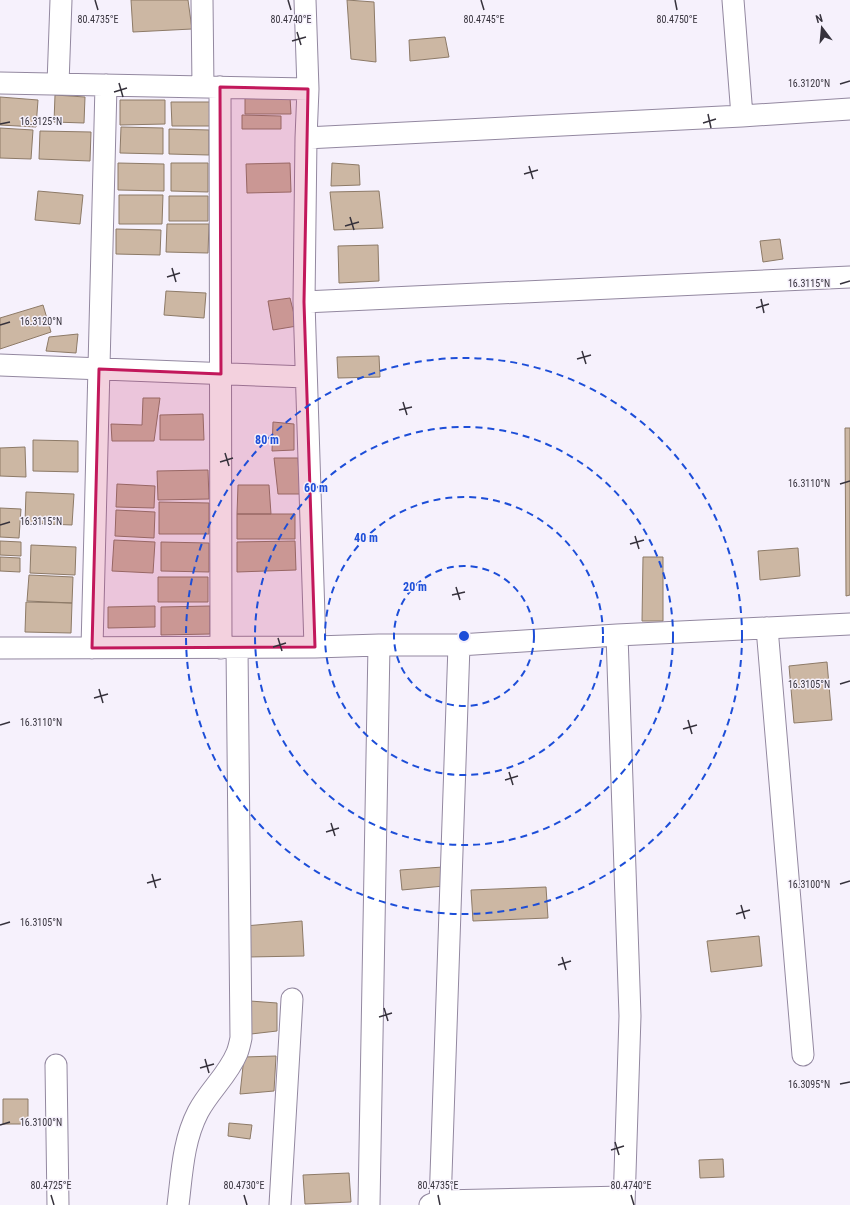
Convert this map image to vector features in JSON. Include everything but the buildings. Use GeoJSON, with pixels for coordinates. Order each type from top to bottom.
{"type":"FeatureCollection","features":[{"type":"Feature","properties":{"kind":"street"},"geometry":{"type":"LineString","coordinates":[[58,84],[61,0]]}},
{"type":"Feature","properties":{"kind":"street"},"geometry":{"type":"LineString","coordinates":[[178,1205],[184,1152],[190,1130],[198,1111],[238,1052],[241,1038],[212,87],[202,0]]}},
{"type":"Feature","properties":{"kind":"street"},"geometry":{"type":"LineString","coordinates":[[305,0],[308,89],[304,302],[315,647]]}},
{"type":"Feature","properties":{"kind":"street"},"geometry":{"type":"LineString","coordinates":[[733,0],[742,116]]}},
{"type":"Feature","properties":{"kind":"street"},"geometry":{"type":"LineString","coordinates":[[0,83],[308,89]]}},
{"type":"Feature","properties":{"kind":"street"},"geometry":{"type":"LineString","coordinates":[[92,648],[106,85]]}},
{"type":"Feature","properties":{"kind":"street"},"geometry":{"type":"LineString","coordinates":[[306,138],[742,116],[850,109]]}},
{"type":"Feature","properties":{"kind":"street"},"geometry":{"type":"LineString","coordinates":[[304,302],[850,276]]}},
{"type":"Feature","properties":{"kind":"street"},"geometry":{"type":"LineString","coordinates":[[0,365],[306,377]]}},
{"type":"Feature","properties":{"kind":"street"},"geometry":{"type":"LineString","coordinates":[[0,648],[229,648],[459,644],[850,624]]}},
{"type":"Feature","properties":{"kind":"street"},"geometry":{"type":"LineString","coordinates":[[767,628],[802,1055]]}},
{"type":"Feature","properties":{"kind":"street"},"geometry":{"type":"LineString","coordinates":[[459,644],[437,1204],[624,1201],[630,1016],[617,635]]}},
{"type":"Feature","properties":{"kind":"street"},"geometry":{"type":"LineString","coordinates":[[369,1205],[379,645]]}},
{"type":"Feature","properties":{"kind":"street"},"geometry":{"type":"LineString","coordinates":[[280,1205],[292,999]]}},
{"type":"Feature","properties":{"kind":"street"},"geometry":{"type":"LineString","coordinates":[[56,1065],[58,1205]]}},
{"type":"Feature","properties":{"kind":"highlighted area"},"geometry":{"type":"Polygon","coordinates":[[[220,87],[308,89],[304,302],[315,647],[92,648],[99,369],[221,374],[220,87]]]}}]}
